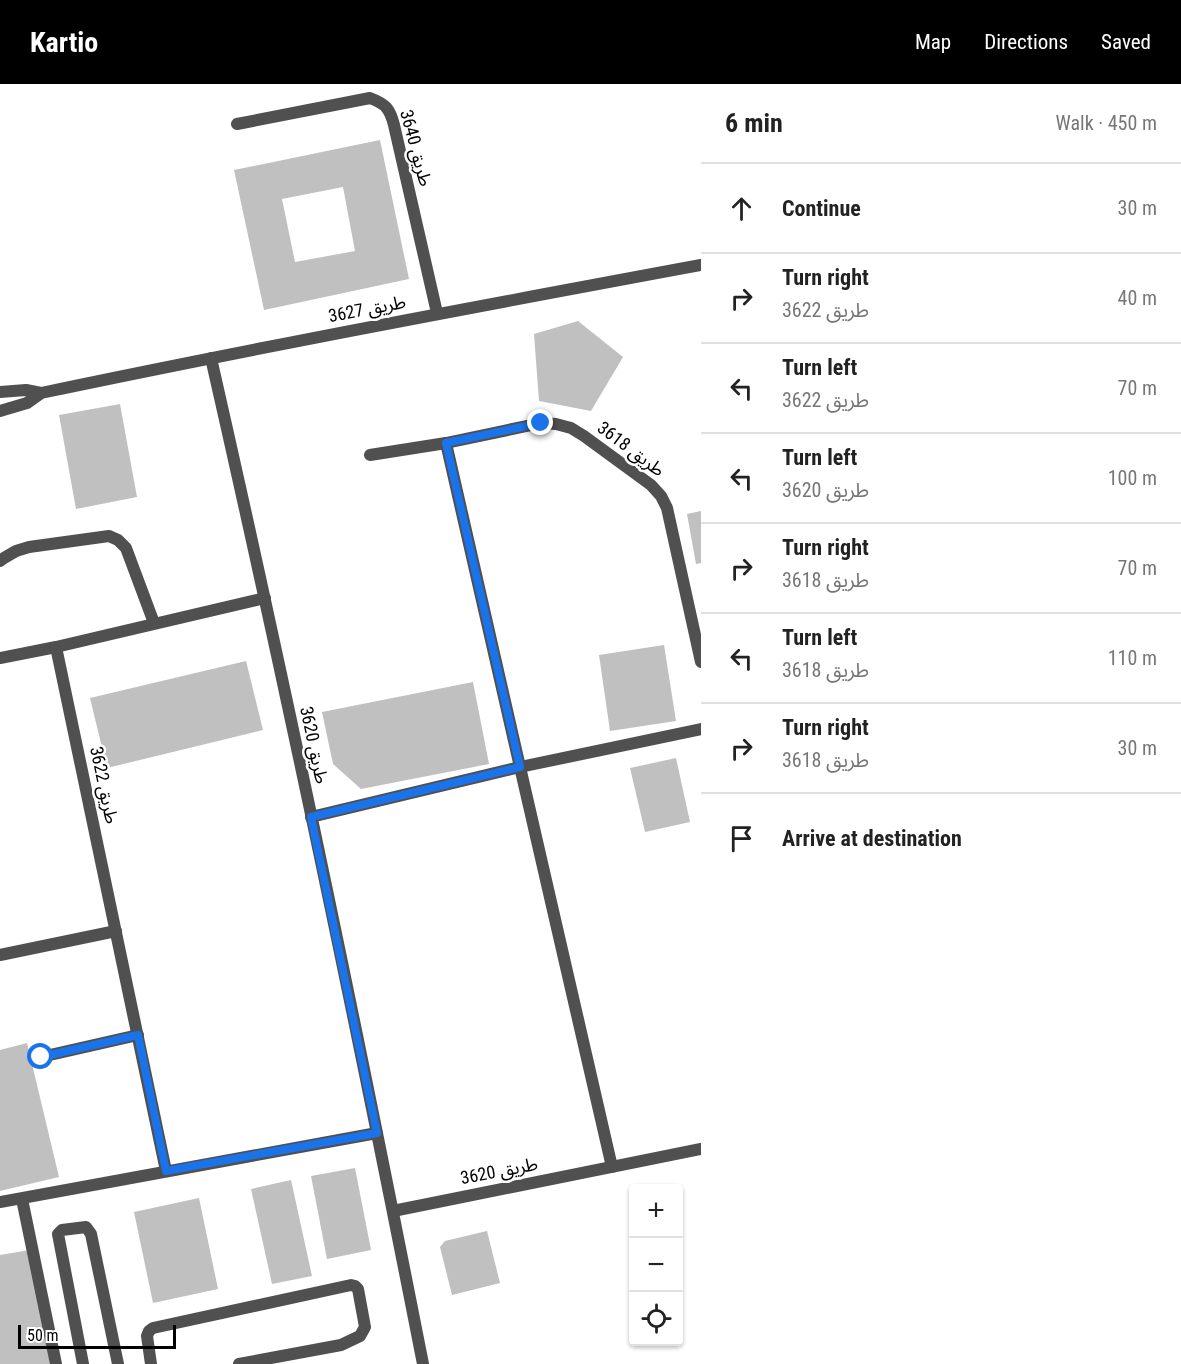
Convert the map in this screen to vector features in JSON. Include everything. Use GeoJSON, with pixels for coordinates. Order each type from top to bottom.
{"type":"FeatureCollection","features":[{"type":"Feature","properties":{"kind":"street","name":"طريق 3640"},"geometry":{"type":"LineString","coordinates":[[237,124],[370,98],[382,103],[391,113],[437,314]]}},
{"type":"Feature","properties":{"kind":"street","name":"طريق 3627"},"geometry":{"type":"LineString","coordinates":[[0,392],[26,390],[41,393],[437,314],[701,265]]}},
{"type":"Feature","properties":{"kind":"street","name":"طريق 3620"},"geometry":{"type":"LineString","coordinates":[[212,358],[265,597],[423,1364]]}},
{"type":"Feature","properties":{"kind":"street","name":"طريق 3627"},"geometry":{"type":"LineString","coordinates":[[0,411],[27,403],[41,393]]}},
{"type":"Feature","properties":{"kind":"street","name":"طريق 3618"},"geometry":{"type":"LineString","coordinates":[[370,455],[446,443],[541,423],[571,428],[584,436],[651,485],[661,496],[667,508],[701,662]]}},
{"type":"Feature","properties":{"kind":"street"},"geometry":{"type":"LineString","coordinates":[[446,443],[612,1167]]}},
{"type":"Feature","properties":{"kind":"street"},"geometry":{"type":"LineString","coordinates":[[0,561],[16,551],[29,547],[109,536],[118,540],[126,548],[154,623]]}},
{"type":"Feature","properties":{"kind":"street"},"geometry":{"type":"LineString","coordinates":[[0,658],[56,647],[265,597]]}},
{"type":"Feature","properties":{"kind":"street","name":"طريق 3622"},"geometry":{"type":"LineString","coordinates":[[56,647],[166,1171]]}},
{"type":"Feature","properties":{"kind":"street"},"geometry":{"type":"LineString","coordinates":[[311,817],[520,767],[701,729]]}},
{"type":"Feature","properties":{"kind":"street"},"geometry":{"type":"LineString","coordinates":[[0,955],[116,931]]}},
{"type":"Feature","properties":{"kind":"street"},"geometry":{"type":"LineString","coordinates":[[41,1057],[138,1035]]}},
{"type":"Feature","properties":{"kind":"street"},"geometry":{"type":"LineString","coordinates":[[0,1202],[377,1133]]}},
{"type":"Feature","properties":{"kind":"street","name":"طريق 3620"},"geometry":{"type":"LineString","coordinates":[[393,1211],[701,1149]]}},
{"type":"Feature","properties":{"kind":"street"},"geometry":{"type":"LineString","coordinates":[[22,1199],[56,1364]]}},
{"type":"Feature","properties":{"kind":"street"},"geometry":{"type":"LineString","coordinates":[[83,1364],[58,1234],[62,1230],[86,1227],[91,1234],[118,1364]]}},
{"type":"Feature","properties":{"kind":"street"},"geometry":{"type":"LineString","coordinates":[[151,1364],[147,1336],[153,1328],[351,1285],[358,1289],[365,1327],[360,1336],[341,1345],[239,1364]]}},
{"type":"Feature","properties":{"kind":"building"},"geometry":{"type":"Polygon","coordinates":[[[380,140],[409,279],[264,310],[234,170],[380,140]],[[343,187],[282,199],[295,262],[355,251],[343,187]]]}},
{"type":"Feature","properties":{"kind":"building"},"geometry":{"type":"Polygon","coordinates":[[[578,321],[623,357],[591,411],[539,401],[534,334],[578,321]]]}},
{"type":"Feature","properties":{"kind":"building"},"geometry":{"type":"Polygon","coordinates":[[[120,404],[137,497],[76,509],[59,415],[120,404]]]}},
{"type":"Feature","properties":{"kind":"building"},"geometry":{"type":"Polygon","coordinates":[[[701,511],[701,563],[696,564],[687,514],[701,511]]]}},
{"type":"Feature","properties":{"kind":"building"},"geometry":{"type":"Polygon","coordinates":[[[664,645],[676,721],[610,731],[599,655],[664,645]]]}},
{"type":"Feature","properties":{"kind":"building"},"geometry":{"type":"Polygon","coordinates":[[[246,661],[263,730],[107,768],[90,698],[246,661]]]}},
{"type":"Feature","properties":{"kind":"building"},"geometry":{"type":"Polygon","coordinates":[[[473,682],[489,764],[361,789],[333,764],[322,712],[473,682]]]}},
{"type":"Feature","properties":{"kind":"building"},"geometry":{"type":"Polygon","coordinates":[[[676,758],[690,822],[645,832],[630,768],[676,758]]]}},
{"type":"Feature","properties":{"kind":"building"},"geometry":{"type":"Polygon","coordinates":[[[27,1043],[59,1177],[0,1191],[0,1050],[27,1043]]]}},
{"type":"Feature","properties":{"kind":"building"},"geometry":{"type":"Polygon","coordinates":[[[355,1168],[371,1250],[327,1259],[311,1176],[355,1168]]]}},
{"type":"Feature","properties":{"kind":"building"},"geometry":{"type":"Polygon","coordinates":[[[291,1180],[312,1276],[272,1284],[251,1189],[291,1180]]]}},
{"type":"Feature","properties":{"kind":"building"},"geometry":{"type":"Polygon","coordinates":[[[199,1198],[218,1289],[153,1303],[134,1212],[199,1198]]]}},
{"type":"Feature","properties":{"kind":"building"},"geometry":{"type":"Polygon","coordinates":[[[487,1231],[500,1283],[452,1295],[440,1247],[445,1241],[487,1231]]]}},
{"type":"Feature","properties":{"kind":"building"},"geometry":{"type":"Polygon","coordinates":[[[30,1250],[50,1364],[0,1364],[0,1255],[30,1250]]]}},
{"type":"Feature","properties":{"kind":"route"},"geometry":{"type":"LineString","coordinates":[[41,1057],[138,1035],[166,1171],[377,1133],[311,817],[520,767],[446,443],[541,423]]}}]}
